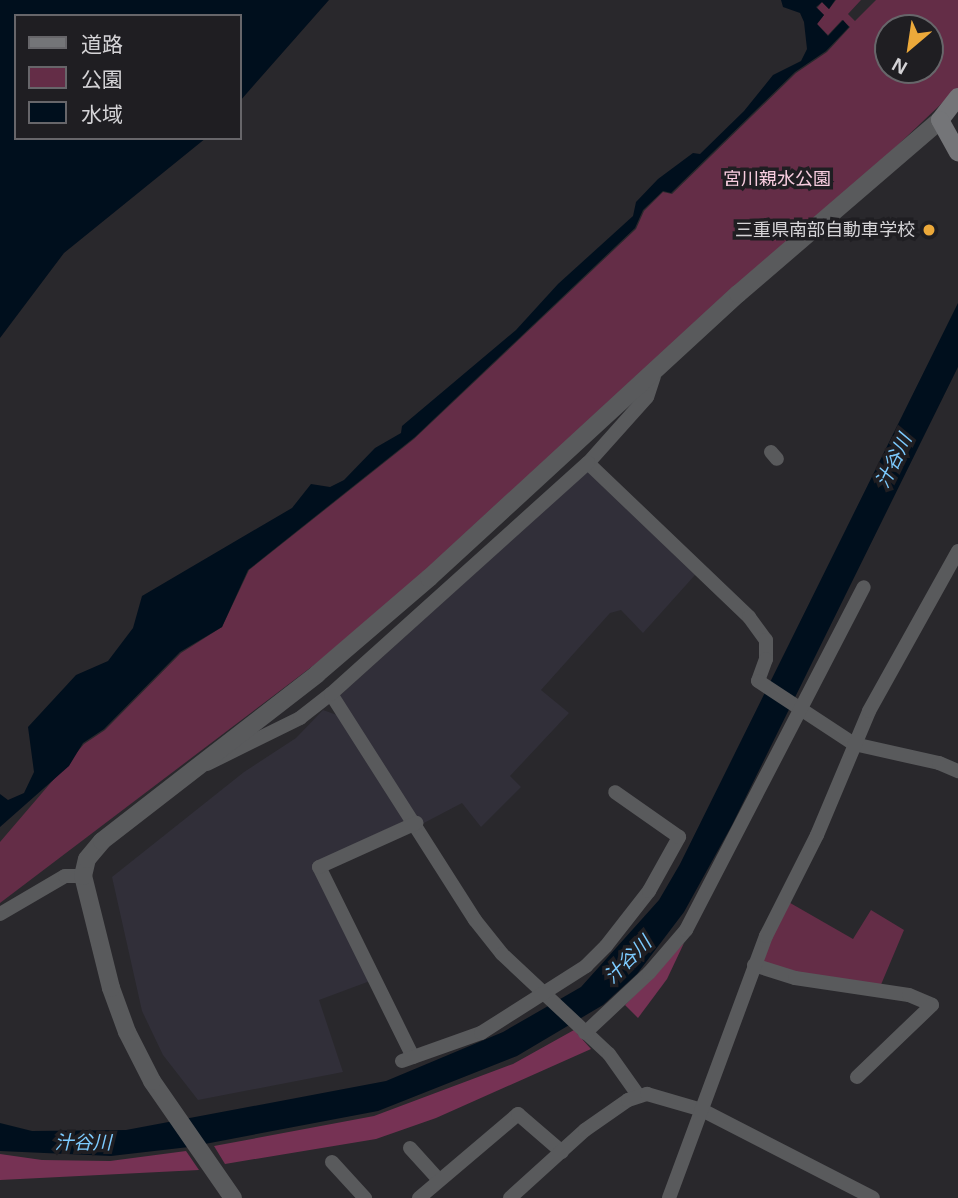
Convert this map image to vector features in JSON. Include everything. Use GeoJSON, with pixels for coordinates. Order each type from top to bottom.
{"type":"FeatureCollection","features":[{"type":"Feature","properties":{"kind":"main road"},"geometry":{"type":"LineString","coordinates":[[958,97],[940,120],[958,152]]}},
{"type":"Feature","properties":{"kind":"street"},"geometry":{"type":"LineString","coordinates":[[233,1198],[138,1057],[117,1007],[83,876],[87,859],[102,841],[327,666],[654,376],[738,294],[940,120]]}},
{"type":"Feature","properties":{"kind":"street"},"geometry":{"type":"LineString","coordinates":[[199,765],[214,763],[300,718],[331,694],[588,463],[647,397],[654,376]]}},
{"type":"Feature","properties":{"kind":"street"},"geometry":{"type":"LineString","coordinates":[[588,463],[748,617],[766,640],[766,659],[758,681],[854,744],[939,762],[958,771]]}},
{"type":"Feature","properties":{"kind":"street"},"geometry":{"type":"LineString","coordinates":[[669,1198],[754,965],[817,835],[854,744],[958,551]]}},
{"type":"Feature","properties":{"kind":"street"},"geometry":{"type":"LineString","coordinates":[[582,1031],[649,973],[686,930],[864,587]]}},
{"type":"Feature","properties":{"kind":"street"},"geometry":{"type":"LineString","coordinates":[[331,694],[416,823],[475,920],[502,954],[550,995],[582,1031],[608,1054],[639,1095]]}},
{"type":"Feature","properties":{"kind":"street"},"geometry":{"type":"LineString","coordinates":[[416,823],[319,867],[407,1059],[481,1033],[550,995],[606,946],[649,891],[679,837],[615,792]]}},
{"type":"Feature","properties":{"kind":"street"},"geometry":{"type":"LineString","coordinates":[[0,914],[65,876],[83,876]]}},
{"type":"Feature","properties":{"kind":"street"},"geometry":{"type":"LineString","coordinates":[[754,965],[795,978],[909,995],[932,1005],[857,1077]]}},
{"type":"Feature","properties":{"kind":"street"},"geometry":{"type":"LineString","coordinates":[[510,1198],[562,1152],[639,1095],[663,1097],[702,1110],[873,1198]]}},
{"type":"Feature","properties":{"kind":"street"},"geometry":{"type":"LineString","coordinates":[[419,1198],[518,1114],[562,1152]]}},
{"type":"Feature","properties":{"kind":"street"},"geometry":{"type":"LineString","coordinates":[[410,1148],[439,1180]]}},
{"type":"Feature","properties":{"kind":"street"},"geometry":{"type":"LineString","coordinates":[[332,1162],[365,1198]]}},
{"type":"Feature","properties":{"kind":"shaded area"},"geometry":{"type":"Polygon","coordinates":[[[588,471],[695,575],[643,633],[621,610],[610,613],[541,690],[569,713],[510,776],[521,787],[481,827],[462,803],[422,824],[337,698],[588,471]]]}},
{"type":"Feature","properties":{"kind":"shaded area"},"geometry":{"type":"Polygon","coordinates":[[[323,710],[337,715],[408,819],[320,861],[370,981],[319,1000],[343,1072],[198,1100],[163,1055],[142,1011],[112,877],[244,772],[296,738],[323,710]]]}},
{"type":"Feature","properties":{"kind":"shaded area"},"geometry":{"type":"Polygon","coordinates":[[[684,943],[667,979],[638,1018],[625,1005],[684,943]]]}},
{"type":"Feature","properties":{"kind":"shaded area"},"geometry":{"type":"Polygon","coordinates":[[[574,1030],[591,1049],[436,1118],[376,1139],[225,1164],[214,1146],[374,1116],[513,1064],[574,1030]]]}},
{"type":"Feature","properties":{"kind":"shaded area"},"geometry":{"type":"Polygon","coordinates":[[[186,1151],[199,1170],[0,1180],[0,1154],[42,1160],[110,1161],[186,1151]]]}},
{"type":"Feature","properties":{"kind":"green space","name":"宮川親水公園"},"geometry":{"type":"Polygon","coordinates":[[[836,0],[861,0],[848,14],[855,21],[876,0],[958,0],[958,88],[654,376],[318,662],[0,903],[0,842],[84,744],[105,730],[181,653],[222,627],[249,570],[414,439],[636,229],[644,211],[663,192],[672,194],[796,73],[827,52],[850,27],[842,20],[828,35],[817,24],[824,15],[817,8],[822,2],[829,9],[836,0]]]}},
{"type":"Feature","properties":{"kind":"green space"},"geometry":{"type":"Polygon","coordinates":[[[785,900],[853,939],[871,910],[904,930],[880,987],[754,965],[785,900]]]}},
{"type":"Feature","properties":{"kind":"water"},"geometry":{"type":"Polygon","coordinates":[[[0,0],[329,0],[242,99],[242,14],[14,14],[14,140],[204,140],[64,253],[0,338],[0,0]]]}},
{"type":"Feature","properties":{"kind":"water"},"geometry":{"type":"Polygon","coordinates":[[[781,0],[835,0],[829,9],[822,2],[816,7],[824,15],[817,24],[828,36],[843,20],[849,27],[826,51],[795,72],[671,193],[663,191],[643,210],[635,228],[415,437],[248,570],[222,627],[180,652],[104,729],[83,743],[69,766],[0,827],[0,794],[8,800],[24,793],[34,772],[28,727],[76,675],[108,661],[133,628],[142,596],[292,508],[311,484],[330,487],[344,480],[375,448],[401,433],[402,426],[516,330],[558,284],[633,216],[636,202],[658,179],[693,153],[700,154],[744,111],[773,75],[801,61],[807,49],[804,22],[800,13],[783,7],[781,0]]]}},
{"type":"Feature","properties":{"kind":"water","name":"汁谷川"},"geometry":{"type":"Polygon","coordinates":[[[958,303],[958,367],[732,825],[684,912],[637,974],[603,1005],[517,1056],[378,1111],[189,1147],[111,1156],[0,1151],[0,1123],[32,1131],[126,1130],[386,1081],[503,1032],[581,987],[659,900],[680,864],[958,303]]]}},
{"type":"Feature","properties":{"kind":"place","name":"三重県南部自動車学校"},"geometry":{"type":"Point","coordinates":[929,230]}}]}
